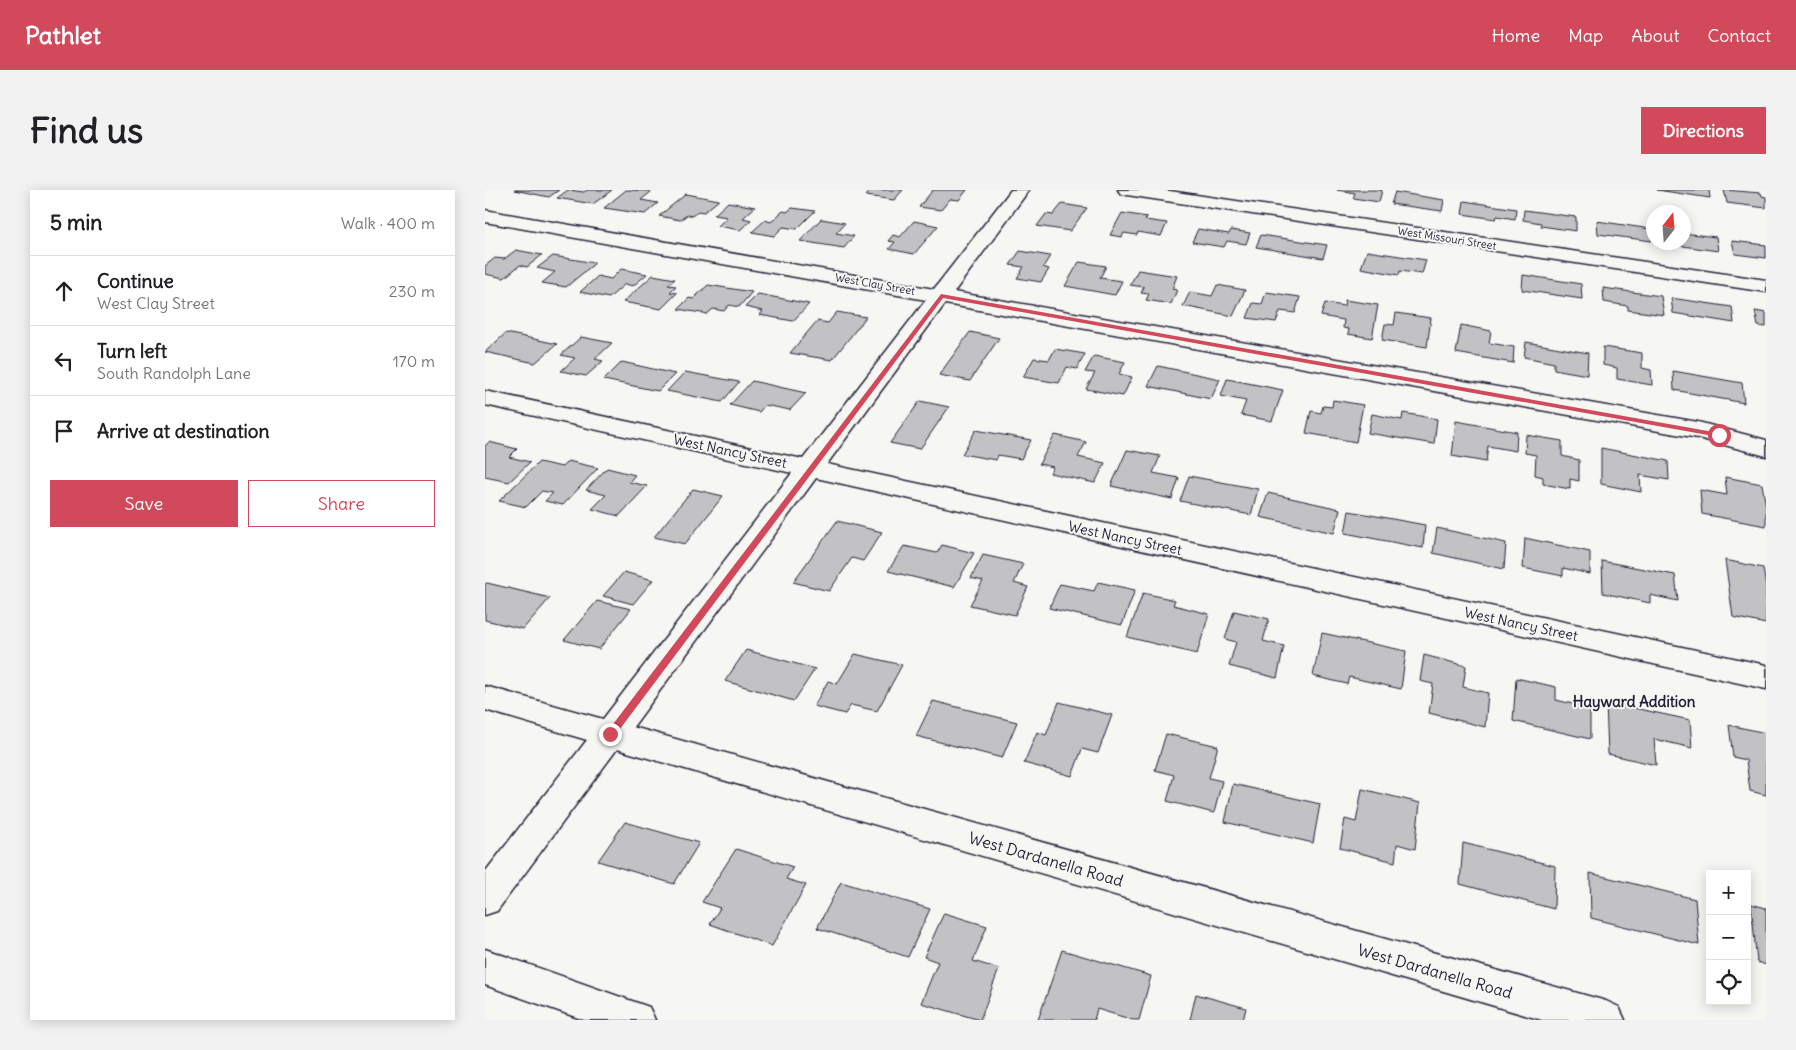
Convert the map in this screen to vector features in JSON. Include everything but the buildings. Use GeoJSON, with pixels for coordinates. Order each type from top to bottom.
{"type":"FeatureCollection","features":[{"type":"Feature","properties":{"kind":"street"},"geometry":{"type":"LineString","coordinates":[[485,899],[1020,190]]}},
{"type":"Feature","properties":{"kind":"street","name":"West Missouri Street"},"geometry":{"type":"LineString","coordinates":[[1127,190],[1766,286]]}},
{"type":"Feature","properties":{"kind":"street","name":"West Clay Street"},"geometry":{"type":"LineString","coordinates":[[485,216],[1698,430],[1766,448]]}},
{"type":"Feature","properties":{"kind":"street","name":"West Nancy Street"},"geometry":{"type":"LineString","coordinates":[[485,398],[1766,677]]}},
{"type":"Feature","properties":{"kind":"street","name":"West Dardanella Road"},"geometry":{"type":"LineString","coordinates":[[485,698],[1606,1020]]}},
{"type":"Feature","properties":{"kind":"street"},"geometry":{"type":"LineString","coordinates":[[485,967],[596,1014],[636,1020]]}},
{"type":"Feature","properties":{"kind":"district","name":"Hayward Addition"},"geometry":{"type":"Point","coordinates":[1634,702]}},
{"type":"Feature","properties":{"kind":"route"},"geometry":{"type":"LineString","coordinates":[[610,734],[941,296],[1719,435]]}}]}
